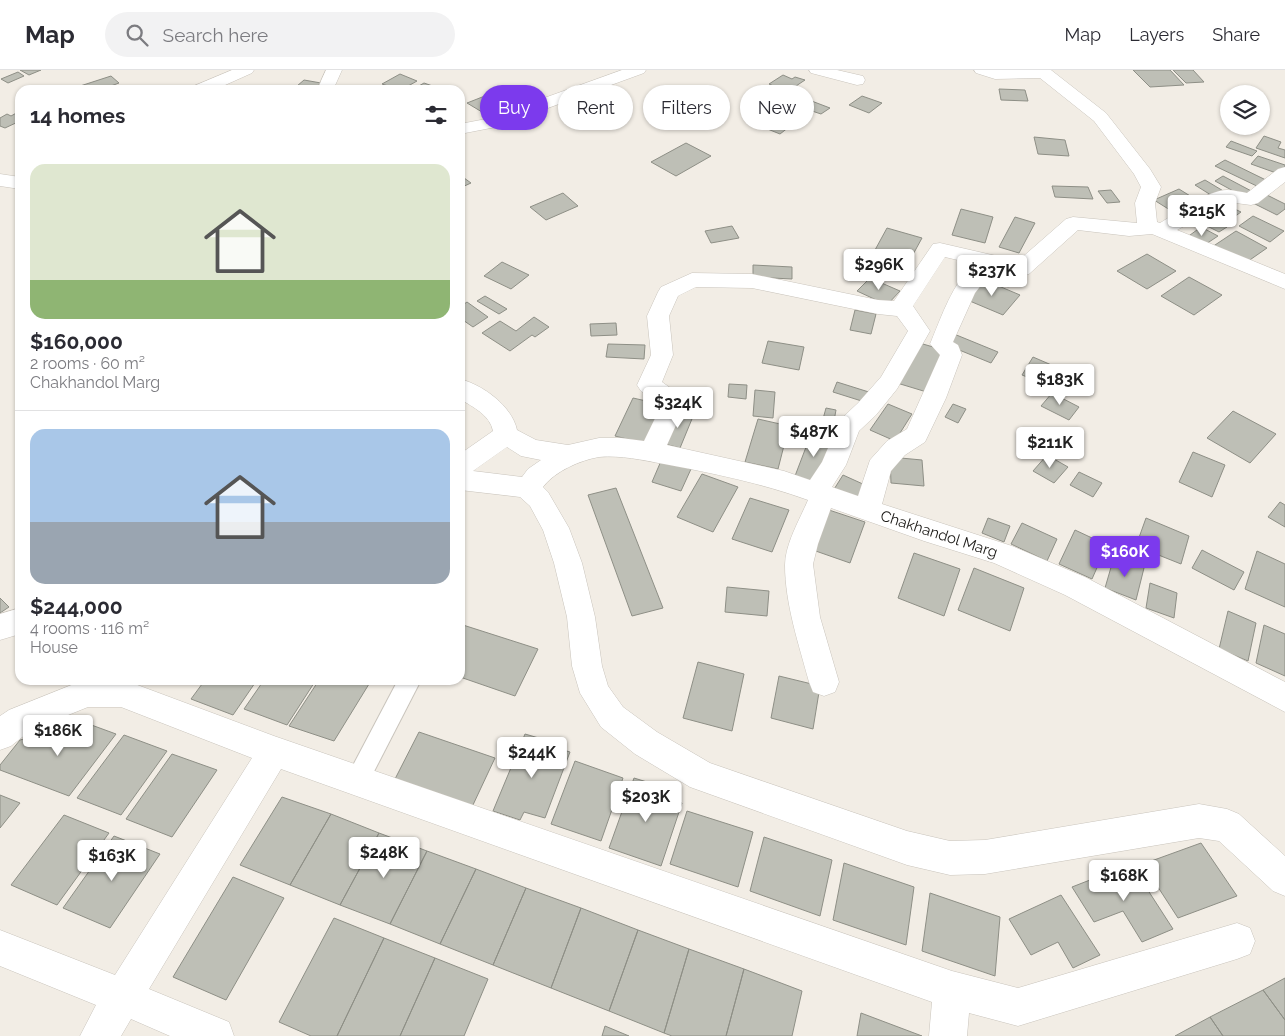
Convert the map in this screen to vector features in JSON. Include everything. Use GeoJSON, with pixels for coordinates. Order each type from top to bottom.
{"type":"FeatureCollection","features":[{"type":"Feature","properties":{"kind":"street"},"geometry":{"type":"LineString","coordinates":[[212,85],[246,70]]}},
{"type":"Feature","properties":{"kind":"street"},"geometry":{"type":"LineString","coordinates":[[327,85],[334,70]]}},
{"type":"Feature","properties":{"kind":"street"},"geometry":{"type":"LineString","coordinates":[[465,129],[490,123],[638,70]]}},
{"type":"Feature","properties":{"kind":"street"},"geometry":{"type":"LineString","coordinates":[[817,70],[857,80]]}},
{"type":"Feature","properties":{"kind":"street"},"geometry":{"type":"LineString","coordinates":[[982,70],[995,74],[1044,73],[1100,117],[1143,172],[1150,187],[1145,203],[1147,225],[1285,282]]}},
{"type":"Feature","properties":{"kind":"street"},"geometry":{"type":"LineString","coordinates":[[1022,269],[1073,223],[1129,230],[1158,229],[1226,196],[1251,199],[1285,174]]}},
{"type":"Feature","properties":{"kind":"street"},"geometry":{"type":"LineString","coordinates":[[0,180],[15,182]]}},
{"type":"Feature","properties":{"kind":"street"},"geometry":{"type":"LineString","coordinates":[[824,682],[806,617],[799,564],[820,493],[849,426],[868,409],[889,383],[919,331],[902,306],[940,249],[1022,269],[1029,279],[1024,285],[984,272],[979,273],[971,283],[940,344],[950,351],[951,355],[934,398],[916,435],[896,448],[879,467],[867,510]]}},
{"type":"Feature","properties":{"kind":"street"},"geometry":{"type":"LineString","coordinates":[[652,452],[674,403],[648,386],[662,354],[658,316],[669,292],[692,280],[752,281],[878,307],[904,309]]}},
{"type":"Feature","properties":{"kind":"street"},"geometry":{"type":"LineString","coordinates":[[465,390],[492,408],[502,420],[506,435],[530,449],[568,455]]}},
{"type":"Feature","properties":{"kind":"street"},"geometry":{"type":"LineString","coordinates":[[465,464],[506,435]]}},
{"type":"Feature","properties":{"kind":"street","name":"Chakhandol Marg"},"geometry":{"type":"LineString","coordinates":[[568,455],[600,448],[621,447],[696,460],[784,481],[1002,554],[1075,586],[1285,698]]}},
{"type":"Feature","properties":{"kind":"street"},"geometry":{"type":"LineString","coordinates":[[528,488],[536,476],[568,455]]}},
{"type":"Feature","properties":{"kind":"street"},"geometry":{"type":"LineString","coordinates":[[465,480],[500,483],[528,488],[538,499],[556,528],[568,563],[580,617],[587,666],[595,693],[612,717],[646,742],[702,776],[907,848],[950,858],[985,857],[1199,821],[1227,826],[1285,879]]}},
{"type":"Feature","properties":{"kind":"street"},"geometry":{"type":"LineString","coordinates":[[0,626],[15,622]]}},
{"type":"Feature","properties":{"kind":"street"},"geometry":{"type":"LineString","coordinates":[[0,735],[20,720],[87,693],[121,693],[356,781],[952,990],[1018,1007],[1237,941]]}},
{"type":"Feature","properties":{"kind":"street"},"geometry":{"type":"LineString","coordinates":[[99,1036],[274,751]]}},
{"type":"Feature","properties":{"kind":"street"},"geometry":{"type":"LineString","coordinates":[[0,948],[124,997],[215,1036]]}},
{"type":"Feature","properties":{"kind":"street"},"geometry":{"type":"LineString","coordinates":[[948,1036],[952,990]]}},
{"type":"Feature","properties":{"kind":"lane"},"geometry":{"type":"LineString","coordinates":[[356,781],[407,685]]}},
{"type":"Feature","properties":{"kind":"building"},"geometry":{"type":"Polygon","coordinates":[[[20,70],[41,70],[29,75],[20,70]]]}},
{"type":"Feature","properties":{"kind":"building"},"geometry":{"type":"Polygon","coordinates":[[[1133,70],[1170,70],[1184,85],[1150,87],[1133,70]]]}},
{"type":"Feature","properties":{"kind":"building"},"geometry":{"type":"Polygon","coordinates":[[[1173,70],[1193,70],[1204,82],[1186,83],[1173,70]]]}},
{"type":"Feature","properties":{"kind":"building"},"geometry":{"type":"Polygon","coordinates":[[[18,72],[24,76],[8,83],[1,79],[18,72]]]}},
{"type":"Feature","properties":{"kind":"building"},"geometry":{"type":"Polygon","coordinates":[[[400,74],[417,81],[410,85],[382,84],[400,74]]]}},
{"type":"Feature","properties":{"kind":"building"},"geometry":{"type":"Polygon","coordinates":[[[783,75],[792,79],[795,77],[805,80],[798,85],[769,84],[783,75]]]}},
{"type":"Feature","properties":{"kind":"building"},"geometry":{"type":"Polygon","coordinates":[[[111,76],[119,83],[114,85],[83,85],[111,76]]]}},
{"type":"Feature","properties":{"kind":"building"},"geometry":{"type":"Polygon","coordinates":[[[304,80],[321,83],[319,85],[298,85],[304,80]]]}},
{"type":"Feature","properties":{"kind":"building"},"geometry":{"type":"Polygon","coordinates":[[[999,89],[1025,90],[1028,101],[1001,100],[999,89]]]}},
{"type":"Feature","properties":{"kind":"building"},"geometry":{"type":"Polygon","coordinates":[[[862,96],[882,103],[869,113],[849,105],[862,96]]]}},
{"type":"Feature","properties":{"kind":"building"},"geometry":{"type":"Polygon","coordinates":[[[480,98],[480,111],[467,103],[480,98]]]}},
{"type":"Feature","properties":{"kind":"building"},"geometry":{"type":"Polygon","coordinates":[[[814,102],[830,108],[821,114],[814,112],[814,102]]]}},
{"type":"Feature","properties":{"kind":"building"},"geometry":{"type":"Polygon","coordinates":[[[7,114],[11,116],[15,114],[15,123],[5,128],[0,126],[0,118],[7,114]]]}},
{"type":"Feature","properties":{"kind":"building"},"geometry":{"type":"Polygon","coordinates":[[[770,130],[785,130],[780,134],[770,130]]]}},
{"type":"Feature","properties":{"kind":"building"},"geometry":{"type":"Polygon","coordinates":[[[1264,136],[1281,142],[1278,148],[1285,150],[1285,158],[1256,148],[1264,136]]]}},
{"type":"Feature","properties":{"kind":"building"},"geometry":{"type":"Polygon","coordinates":[[[1034,137],[1065,140],[1069,156],[1038,154],[1034,137]]]}},
{"type":"Feature","properties":{"kind":"building"},"geometry":{"type":"Polygon","coordinates":[[[1231,141],[1257,151],[1252,156],[1226,147],[1231,141]]]}},
{"type":"Feature","properties":{"kind":"building"},"geometry":{"type":"Polygon","coordinates":[[[686,143],[711,156],[676,176],[651,162],[686,143]]]}},
{"type":"Feature","properties":{"kind":"building"},"geometry":{"type":"Polygon","coordinates":[[[1258,156],[1285,166],[1279,174],[1251,164],[1258,156]]]}},
{"type":"Feature","properties":{"kind":"building"},"geometry":{"type":"Polygon","coordinates":[[[1225,160],[1272,183],[1263,189],[1215,166],[1225,160]]]}},
{"type":"Feature","properties":{"kind":"building"},"geometry":{"type":"Polygon","coordinates":[[[1223,176],[1257,194],[1248,199],[1215,181],[1223,176]]]}},
{"type":"Feature","properties":{"kind":"building"},"geometry":{"type":"Polygon","coordinates":[[[465,179],[471,183],[465,186],[465,179]]]}},
{"type":"Feature","properties":{"kind":"building"},"geometry":{"type":"Polygon","coordinates":[[[1205,180],[1225,192],[1214,197],[1195,185],[1205,180]]]}},
{"type":"Feature","properties":{"kind":"building"},"geometry":{"type":"Polygon","coordinates":[[[1052,186],[1088,187],[1093,199],[1055,197],[1052,186]]]}},
{"type":"Feature","properties":{"kind":"building"},"geometry":{"type":"Polygon","coordinates":[[[1179,189],[1195,199],[1170,210],[1154,200],[1179,189]]]}},
{"type":"Feature","properties":{"kind":"building"},"geometry":{"type":"Polygon","coordinates":[[[1111,190],[1120,202],[1107,203],[1098,191],[1111,190]]]}},
{"type":"Feature","properties":{"kind":"building"},"geometry":{"type":"Polygon","coordinates":[[[563,193],[578,206],[546,220],[530,207],[563,193]]]}},
{"type":"Feature","properties":{"kind":"building"},"geometry":{"type":"Polygon","coordinates":[[[1265,194],[1285,204],[1285,209],[1277,215],[1251,202],[1265,194]]]}},
{"type":"Feature","properties":{"kind":"building"},"geometry":{"type":"Polygon","coordinates":[[[1220,202],[1241,212],[1230,220],[1209,210],[1220,202]]]}},
{"type":"Feature","properties":{"kind":"building"},"geometry":{"type":"Polygon","coordinates":[[[961,209],[993,217],[985,243],[952,235],[961,209]]]}},
{"type":"Feature","properties":{"kind":"building"},"geometry":{"type":"Polygon","coordinates":[[[1253,216],[1284,231],[1270,242],[1239,226],[1253,216]]]}},
{"type":"Feature","properties":{"kind":"building"},"geometry":{"type":"Polygon","coordinates":[[[1015,217],[1035,223],[1019,253],[999,247],[1015,217]]]}},
{"type":"Feature","properties":{"kind":"building"},"geometry":{"type":"Polygon","coordinates":[[[1211,219],[1227,227],[1219,232],[1203,224],[1211,219]]]}},
{"type":"Feature","properties":{"kind":"building"},"geometry":{"type":"Polygon","coordinates":[[[732,226],[739,238],[711,243],[705,231],[732,226]]]}},
{"type":"Feature","properties":{"kind":"building"},"geometry":{"type":"Polygon","coordinates":[[[1201,227],[1218,236],[1203,246],[1186,238],[1201,227]]]}},
{"type":"Feature","properties":{"kind":"building"},"geometry":{"type":"Polygon","coordinates":[[[887,228],[922,238],[910,260],[875,250],[887,228]]]}},
{"type":"Feature","properties":{"kind":"building"},"geometry":{"type":"Polygon","coordinates":[[[1236,231],[1267,248],[1244,264],[1212,247],[1236,231]]]}},
{"type":"Feature","properties":{"kind":"building"},"geometry":{"type":"Polygon","coordinates":[[[1147,254],[1176,271],[1147,289],[1117,271],[1147,254]]]}},
{"type":"Feature","properties":{"kind":"building"},"geometry":{"type":"Polygon","coordinates":[[[502,262],[529,275],[511,289],[484,276],[502,262]]]}},
{"type":"Feature","properties":{"kind":"building"},"geometry":{"type":"Polygon","coordinates":[[[753,265],[792,267],[792,279],[753,277],[753,265]]]}},
{"type":"Feature","properties":{"kind":"building"},"geometry":{"type":"Polygon","coordinates":[[[1189,277],[1222,295],[1194,315],[1161,296],[1189,277]]]}},
{"type":"Feature","properties":{"kind":"building"},"geometry":{"type":"Polygon","coordinates":[[[870,278],[900,291],[887,305],[857,291],[870,278]]]}},
{"type":"Feature","properties":{"kind":"building"},"geometry":{"type":"Polygon","coordinates":[[[982,279],[1020,295],[1003,315],[965,299],[982,279]]]}},
{"type":"Feature","properties":{"kind":"building"},"geometry":{"type":"Polygon","coordinates":[[[485,296],[507,309],[499,314],[477,301],[485,296]]]}},
{"type":"Feature","properties":{"kind":"building"},"geometry":{"type":"Polygon","coordinates":[[[467,302],[488,317],[473,327],[465,321],[465,303],[467,302]]]}},
{"type":"Feature","properties":{"kind":"building"},"geometry":{"type":"Polygon","coordinates":[[[855,310],[876,314],[871,334],[850,330],[855,310]]]}},
{"type":"Feature","properties":{"kind":"building"},"geometry":{"type":"Polygon","coordinates":[[[534,317],[549,327],[535,337],[532,335],[510,351],[482,333],[500,321],[516,331],[534,317]]]}},
{"type":"Feature","properties":{"kind":"building"},"geometry":{"type":"Polygon","coordinates":[[[616,323],[617,335],[591,336],[590,324],[616,323]]]}},
{"type":"Feature","properties":{"kind":"building"},"geometry":{"type":"Polygon","coordinates":[[[954,334],[998,352],[991,363],[947,345],[954,334]]]}},
{"type":"Feature","properties":{"kind":"building"},"geometry":{"type":"Polygon","coordinates":[[[768,341],[804,347],[799,370],[762,363],[768,341]]]}},
{"type":"Feature","properties":{"kind":"building"},"geometry":{"type":"Polygon","coordinates":[[[916,342],[947,351],[930,393],[897,383],[916,342]]]}},
{"type":"Feature","properties":{"kind":"building"},"geometry":{"type":"Polygon","coordinates":[[[608,344],[645,345],[644,359],[606,357],[608,344]]]}},
{"type":"Feature","properties":{"kind":"building"},"geometry":{"type":"Polygon","coordinates":[[[1033,357],[1070,373],[1060,390],[1022,375],[1033,357]]]}},
{"type":"Feature","properties":{"kind":"building"},"geometry":{"type":"Polygon","coordinates":[[[837,382],[872,393],[868,403],[833,392],[837,382]]]}},
{"type":"Feature","properties":{"kind":"building"},"geometry":{"type":"Polygon","coordinates":[[[729,384],[747,385],[746,399],[728,397],[729,384]]]}},
{"type":"Feature","properties":{"kind":"building"},"geometry":{"type":"Polygon","coordinates":[[[755,390],[775,392],[773,418],[753,416],[755,390]]]}},
{"type":"Feature","properties":{"kind":"building"},"geometry":{"type":"Polygon","coordinates":[[[1052,393],[1079,407],[1069,420],[1041,406],[1052,393]]]}},
{"type":"Feature","properties":{"kind":"building"},"geometry":{"type":"Polygon","coordinates":[[[633,398],[664,405],[647,444],[615,436],[633,398]]]}},
{"type":"Feature","properties":{"kind":"building"},"geometry":{"type":"Polygon","coordinates":[[[888,404],[912,414],[895,441],[870,430],[888,404]]]}},
{"type":"Feature","properties":{"kind":"building"},"geometry":{"type":"Polygon","coordinates":[[[953,404],[966,409],[958,423],[945,417],[953,404]]]}},
{"type":"Feature","properties":{"kind":"building"},"geometry":{"type":"Polygon","coordinates":[[[826,408],[836,410],[834,421],[823,419],[826,408]]]}},
{"type":"Feature","properties":{"kind":"building"},"geometry":{"type":"Polygon","coordinates":[[[676,409],[694,414],[680,448],[661,443],[676,409]]]}},
{"type":"Feature","properties":{"kind":"building"},"geometry":{"type":"Polygon","coordinates":[[[1233,411],[1276,434],[1250,463],[1207,438],[1233,411]]]}},
{"type":"Feature","properties":{"kind":"building"},"geometry":{"type":"Polygon","coordinates":[[[758,419],[789,426],[778,469],[745,462],[758,419]]]}},
{"type":"Feature","properties":{"kind":"building"},"geometry":{"type":"Polygon","coordinates":[[[811,434],[832,440],[817,483],[795,476],[811,434]]]}},
{"type":"Feature","properties":{"kind":"building"},"geometry":{"type":"Polygon","coordinates":[[[1193,452],[1225,465],[1212,497],[1179,482],[1193,452]]]}},
{"type":"Feature","properties":{"kind":"building"},"geometry":{"type":"Polygon","coordinates":[[[1047,455],[1068,467],[1054,483],[1033,471],[1047,455]]]}},
{"type":"Feature","properties":{"kind":"building"},"geometry":{"type":"Polygon","coordinates":[[[890,457],[922,460],[924,486],[891,483],[890,457]]]}},
{"type":"Feature","properties":{"kind":"building"},"geometry":{"type":"Polygon","coordinates":[[[661,461],[691,469],[681,491],[652,482],[661,461]]]}},
{"type":"Feature","properties":{"kind":"building"},"geometry":{"type":"Polygon","coordinates":[[[1079,472],[1102,483],[1093,497],[1070,485],[1079,472]]]}},
{"type":"Feature","properties":{"kind":"building"},"geometry":{"type":"Polygon","coordinates":[[[702,474],[738,487],[713,532],[677,517],[702,474]]]}},
{"type":"Feature","properties":{"kind":"building"},"geometry":{"type":"Polygon","coordinates":[[[843,475],[865,485],[854,504],[831,494],[843,475]]]}},
{"type":"Feature","properties":{"kind":"building"},"geometry":{"type":"Polygon","coordinates":[[[616,488],[663,608],[632,616],[588,495],[616,488]]]}},
{"type":"Feature","properties":{"kind":"building"},"geometry":{"type":"Polygon","coordinates":[[[750,498],[789,510],[772,552],[732,539],[750,498]]]}},
{"type":"Feature","properties":{"kind":"building"},"geometry":{"type":"Polygon","coordinates":[[[1280,502],[1285,505],[1285,527],[1268,517],[1280,502]]]}},
{"type":"Feature","properties":{"kind":"building"},"geometry":{"type":"Polygon","coordinates":[[[826,509],[865,522],[850,563],[810,549],[826,509]]]}},
{"type":"Feature","properties":{"kind":"building"},"geometry":{"type":"Polygon","coordinates":[[[988,518],[1010,526],[1004,542],[982,533],[988,518]]]}},
{"type":"Feature","properties":{"kind":"building"},"geometry":{"type":"Polygon","coordinates":[[[1146,518],[1189,536],[1181,564],[1136,546],[1146,518]]]}},
{"type":"Feature","properties":{"kind":"building"},"geometry":{"type":"Polygon","coordinates":[[[1022,523],[1057,539],[1047,561],[1011,544],[1022,523]]]}},
{"type":"Feature","properties":{"kind":"building"},"geometry":{"type":"Polygon","coordinates":[[[1075,530],[1107,545],[1092,579],[1059,564],[1075,530]]]}},
{"type":"Feature","properties":{"kind":"building"},"geometry":{"type":"Polygon","coordinates":[[[1202,550],[1244,572],[1234,590],[1192,568],[1202,550]]]}},
{"type":"Feature","properties":{"kind":"building"},"geometry":{"type":"Polygon","coordinates":[[[1257,551],[1285,564],[1285,607],[1245,589],[1257,551]]]}},
{"type":"Feature","properties":{"kind":"building"},"geometry":{"type":"Polygon","coordinates":[[[914,553],[960,569],[944,616],[898,598],[914,553]]]}},
{"type":"Feature","properties":{"kind":"building"},"geometry":{"type":"Polygon","coordinates":[[[1114,557],[1144,568],[1136,600],[1105,588],[1114,557]]]}},
{"type":"Feature","properties":{"kind":"building"},"geometry":{"type":"Polygon","coordinates":[[[974,568],[1024,588],[1010,631],[958,610],[974,568]]]}},
{"type":"Feature","properties":{"kind":"building"},"geometry":{"type":"Polygon","coordinates":[[[1150,583],[1177,593],[1174,618],[1146,608],[1150,583]]]}},
{"type":"Feature","properties":{"kind":"building"},"geometry":{"type":"Polygon","coordinates":[[[727,587],[769,591],[767,616],[725,612],[727,587]]]}},
{"type":"Feature","properties":{"kind":"building"},"geometry":{"type":"Polygon","coordinates":[[[0,598],[9,607],[0,613],[0,598]]]}},
{"type":"Feature","properties":{"kind":"building"},"geometry":{"type":"Polygon","coordinates":[[[1228,611],[1256,623],[1248,661],[1219,649],[1228,611]]]}},
{"type":"Feature","properties":{"kind":"building"},"geometry":{"type":"Polygon","coordinates":[[[1264,625],[1285,634],[1285,676],[1256,663],[1264,625]]]}},
{"type":"Feature","properties":{"kind":"building"},"geometry":{"type":"Polygon","coordinates":[[[465,626],[538,649],[515,696],[465,679],[465,626]]]}},
{"type":"Feature","properties":{"kind":"building"},"geometry":{"type":"Polygon","coordinates":[[[698,662],[744,674],[732,731],[683,718],[698,662]]]}},
{"type":"Feature","properties":{"kind":"building"},"geometry":{"type":"Polygon","coordinates":[[[779,676],[820,686],[813,729],[771,718],[779,676]]]}},
{"type":"Feature","properties":{"kind":"building"},"geometry":{"type":"Polygon","coordinates":[[[201,685],[254,685],[233,715],[191,699],[201,685]]]}},
{"type":"Feature","properties":{"kind":"building"},"geometry":{"type":"Polygon","coordinates":[[[261,685],[313,685],[287,725],[244,709],[261,685]]]}},
{"type":"Feature","properties":{"kind":"building"},"geometry":{"type":"Polygon","coordinates":[[[316,685],[368,685],[334,741],[289,726],[316,685]]]}},
{"type":"Feature","properties":{"kind":"building"},"geometry":{"type":"Polygon","coordinates":[[[86,723],[116,734],[69,796],[0,770],[0,765],[20,740],[86,723]]]}},
{"type":"Feature","properties":{"kind":"building"},"geometry":{"type":"Polygon","coordinates":[[[419,732],[495,758],[472,807],[395,779],[419,732]]]}},
{"type":"Feature","properties":{"kind":"building"},"geometry":{"type":"Polygon","coordinates":[[[525,734],[549,741],[547,745],[570,752],[545,818],[524,812],[520,820],[493,811],[525,734]]]}},
{"type":"Feature","properties":{"kind":"building"},"geometry":{"type":"Polygon","coordinates":[[[124,735],[167,751],[121,815],[77,798],[124,735]]]}},
{"type":"Feature","properties":{"kind":"building"},"geometry":{"type":"Polygon","coordinates":[[[172,754],[217,770],[172,837],[126,819],[172,754]]]}},
{"type":"Feature","properties":{"kind":"building"},"geometry":{"type":"Polygon","coordinates":[[[575,761],[623,778],[601,841],[551,824],[575,761]]]}},
{"type":"Feature","properties":{"kind":"building"},"geometry":{"type":"Polygon","coordinates":[[[634,778],[663,787],[661,795],[682,803],[661,866],[609,848],[634,778]]]}},
{"type":"Feature","properties":{"kind":"building"},"geometry":{"type":"Polygon","coordinates":[[[0,795],[20,803],[0,828],[0,795]]]}},
{"type":"Feature","properties":{"kind":"building"},"geometry":{"type":"Polygon","coordinates":[[[282,797],[331,814],[290,885],[240,865],[282,797]]]}},
{"type":"Feature","properties":{"kind":"building"},"geometry":{"type":"Polygon","coordinates":[[[687,811],[753,832],[738,887],[670,864],[687,811]]]}},
{"type":"Feature","properties":{"kind":"building"},"geometry":{"type":"Polygon","coordinates":[[[331,814],[379,833],[340,905],[290,885],[331,814]]]}},
{"type":"Feature","properties":{"kind":"building"},"geometry":{"type":"Polygon","coordinates":[[[64,815],[109,833],[57,905],[11,885],[64,815]]]}},
{"type":"Feature","properties":{"kind":"building"},"geometry":{"type":"Polygon","coordinates":[[[379,833],[427,851],[390,924],[340,905],[379,833]]]}},
{"type":"Feature","properties":{"kind":"building"},"geometry":{"type":"Polygon","coordinates":[[[114,836],[160,854],[110,928],[63,908],[114,836]]]}},
{"type":"Feature","properties":{"kind":"building"},"geometry":{"type":"Polygon","coordinates":[[[764,837],[832,860],[820,916],[750,891],[764,837]]]}},
{"type":"Feature","properties":{"kind":"building"},"geometry":{"type":"Polygon","coordinates":[[[1201,843],[1237,896],[1178,918],[1143,864],[1201,843]]]}},
{"type":"Feature","properties":{"kind":"building"},"geometry":{"type":"Polygon","coordinates":[[[427,851],[476,869],[440,944],[390,924],[427,851]]]}},
{"type":"Feature","properties":{"kind":"building"},"geometry":{"type":"Polygon","coordinates":[[[844,863],[914,887],[906,945],[833,920],[844,863]]]}},
{"type":"Feature","properties":{"kind":"building"},"geometry":{"type":"Polygon","coordinates":[[[1131,864],[1173,929],[1142,942],[1123,911],[1094,922],[1072,887],[1131,864]]]}},
{"type":"Feature","properties":{"kind":"building"},"geometry":{"type":"Polygon","coordinates":[[[476,869],[526,888],[493,965],[440,944],[476,869]]]}},
{"type":"Feature","properties":{"kind":"building"},"geometry":{"type":"Polygon","coordinates":[[[233,877],[284,898],[226,1000],[173,977],[233,877]]]}},
{"type":"Feature","properties":{"kind":"building"},"geometry":{"type":"Polygon","coordinates":[[[526,888],[581,908],[551,988],[493,965],[526,888]]]}},
{"type":"Feature","properties":{"kind":"building"},"geometry":{"type":"Polygon","coordinates":[[[930,893],[1000,917],[995,976],[922,951],[930,893]]]}},
{"type":"Feature","properties":{"kind":"building"},"geometry":{"type":"Polygon","coordinates":[[[1061,895],[1100,955],[1073,968],[1058,942],[1031,955],[1009,919],[1061,895]]]}},
{"type":"Feature","properties":{"kind":"building"},"geometry":{"type":"Polygon","coordinates":[[[581,908],[638,930],[609,1011],[551,988],[581,908]]]}},
{"type":"Feature","properties":{"kind":"building"},"geometry":{"type":"Polygon","coordinates":[[[334,918],[384,938],[337,1036],[311,1036],[279,1022],[334,918]]]}},
{"type":"Feature","properties":{"kind":"building"},"geometry":{"type":"Polygon","coordinates":[[[638,930],[689,949],[664,1033],[609,1011],[638,930]]]}},
{"type":"Feature","properties":{"kind":"building"},"geometry":{"type":"Polygon","coordinates":[[[384,938],[435,958],[400,1036],[337,1036],[384,938]]]}},
{"type":"Feature","properties":{"kind":"building"},"geometry":{"type":"Polygon","coordinates":[[[689,949],[744,969],[726,1036],[672,1036],[664,1033],[689,949]]]}},
{"type":"Feature","properties":{"kind":"building"},"geometry":{"type":"Polygon","coordinates":[[[435,958],[488,979],[464,1036],[400,1036],[435,958]]]}},
{"type":"Feature","properties":{"kind":"building"},"geometry":{"type":"Polygon","coordinates":[[[744,969],[802,991],[792,1036],[726,1036],[744,969]]]}},
{"type":"Feature","properties":{"kind":"building"},"geometry":{"type":"Polygon","coordinates":[[[1285,978],[1285,1020],[1263,990],[1285,978]]]}},
{"type":"Feature","properties":{"kind":"building"},"geometry":{"type":"Polygon","coordinates":[[[1263,990],[1285,1020],[1285,1036],[1223,1036],[1210,1017],[1263,990]]]}},
{"type":"Feature","properties":{"kind":"building"},"geometry":{"type":"Polygon","coordinates":[[[861,1013],[922,1036],[857,1036],[861,1013]]]}},
{"type":"Feature","properties":{"kind":"building"},"geometry":{"type":"Polygon","coordinates":[[[1210,1017],[1223,1036],[1175,1036],[1210,1017]]]}},
{"type":"Feature","properties":{"kind":"building"},"geometry":{"type":"Polygon","coordinates":[[[605,1026],[629,1036],[602,1036],[605,1026]]]}}]}
